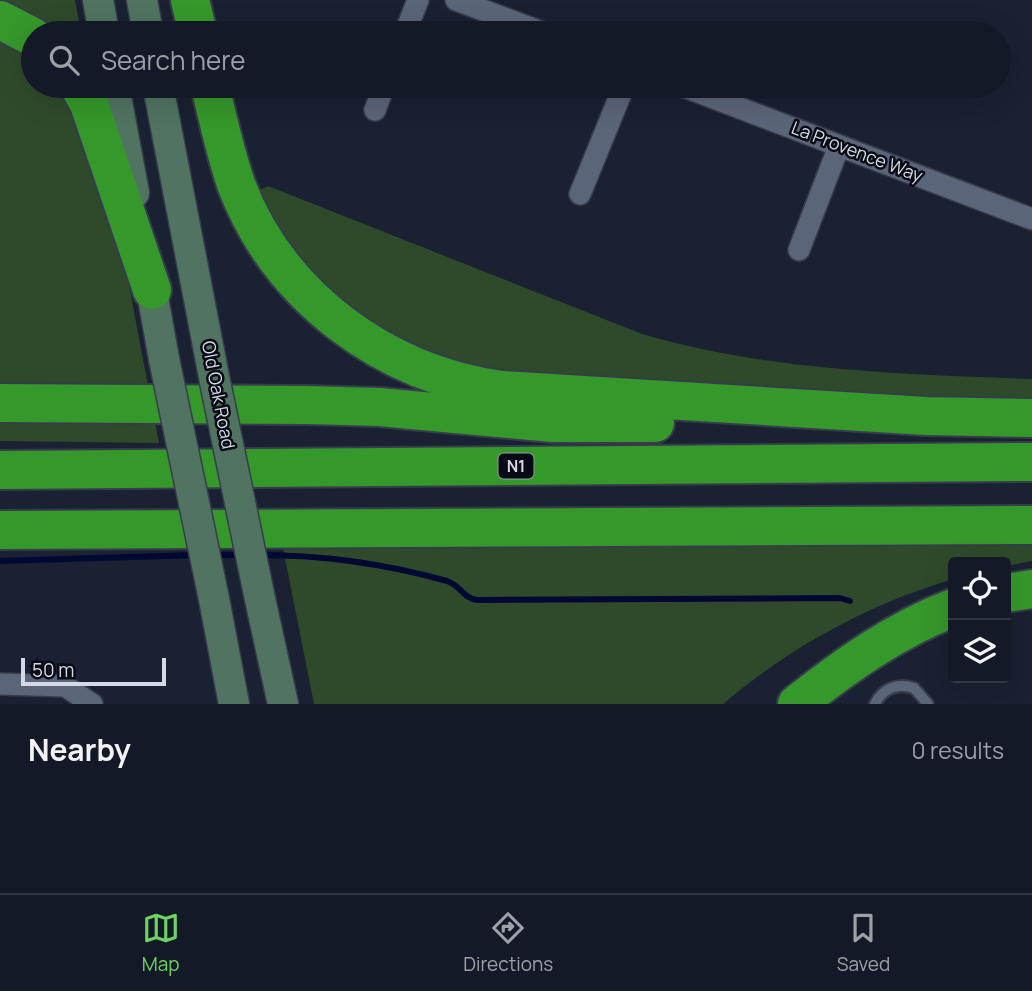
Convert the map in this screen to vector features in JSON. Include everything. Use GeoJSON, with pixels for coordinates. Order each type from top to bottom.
{"type":"FeatureCollection","features":[{"type":"Feature","properties":{"kind":"highway"},"geometry":{"type":"LineString","coordinates":[[190,0],[195,21]]}},
{"type":"Feature","properties":{"kind":"highway"},"geometry":{"type":"LineString","coordinates":[[0,20],[21,31]]}},
{"type":"Feature","properties":{"kind":"highway"},"geometry":{"type":"LineString","coordinates":[[86,98],[152,290]]}},
{"type":"Feature","properties":{"kind":"highway"},"geometry":{"type":"LineString","coordinates":[[213,98],[237,185],[273,253],[298,286],[345,328],[408,366],[470,386],[502,390],[926,416],[1032,418]]}},
{"type":"Feature","properties":{"kind":"highway"},"geometry":{"type":"LineString","coordinates":[[0,403],[367,407],[552,423],[850,421],[926,416]]}},
{"type":"Feature","properties":{"kind":"highway","name":"N1"},"geometry":{"type":"LineString","coordinates":[[0,470],[1032,461]]}},
{"type":"Feature","properties":{"kind":"highway"},"geometry":{"type":"LineString","coordinates":[[0,530],[1032,525]]}},
{"type":"Feature","properties":{"kind":"highway"},"geometry":{"type":"LineString","coordinates":[[1011,592],[1032,589]]}},
{"type":"Feature","properties":{"kind":"highway"},"geometry":{"type":"LineString","coordinates":[[797,704],[849,663],[923,620],[948,610]]}},
{"type":"Feature","properties":{"kind":"main road"},"geometry":{"type":"LineString","coordinates":[[98,0],[102,21]]}},
{"type":"Feature","properties":{"kind":"main road"},"geometry":{"type":"LineString","coordinates":[[142,0],[146,21]]}},
{"type":"Feature","properties":{"kind":"main road"},"geometry":{"type":"LineString","coordinates":[[116,98],[164,359],[234,704]]}},
{"type":"Feature","properties":{"kind":"main road","name":"Old Oak Road"},"geometry":{"type":"LineString","coordinates":[[160,98],[215,382],[283,704]]}},
{"type":"Feature","properties":{"kind":"street"},"geometry":{"type":"LineString","coordinates":[[410,21],[418,0]]}},
{"type":"Feature","properties":{"kind":"street"},"geometry":{"type":"LineString","coordinates":[[456,0],[512,21]]}},
{"type":"Feature","properties":{"kind":"street"},"geometry":{"type":"LineString","coordinates":[[375,110],[380,98]]}},
{"type":"Feature","properties":{"kind":"street"},"geometry":{"type":"LineString","coordinates":[[580,194],[619,98]]}},
{"type":"Feature","properties":{"kind":"street","name":"La Provence Way"},"geometry":{"type":"LineString","coordinates":[[713,98],[1032,219]]}},
{"type":"Feature","properties":{"kind":"street"},"geometry":{"type":"LineString","coordinates":[[799,250],[839,146]]}},
{"type":"Feature","properties":{"kind":"street"},"geometry":{"type":"LineString","coordinates":[[0,684],[65,685],[92,704]]}},
{"type":"Feature","properties":{"kind":"lane"},"geometry":{"type":"LineString","coordinates":[[875,704],[888,689],[901,686],[914,688],[928,704]]}},
{"type":"Feature","properties":{"kind":"green space"},"geometry":{"type":"Polygon","coordinates":[[[0,0],[75,0],[79,21],[21,21],[21,98],[93,98],[159,443],[0,441],[0,0]]]}},
{"type":"Feature","properties":{"kind":"green space"},"geometry":{"type":"Polygon","coordinates":[[[268,186],[642,334],[738,356],[787,363],[884,372],[1032,379],[1032,400],[873,397],[528,380],[408,351],[316,285],[254,193],[268,186]]]}},
{"type":"Feature","properties":{"kind":"green space"},"geometry":{"type":"Polygon","coordinates":[[[1032,539],[1032,561],[1011,565],[1011,557],[948,557],[948,581],[891,601],[832,630],[775,664],[723,704],[314,704],[282,543],[1032,539]]]}},
{"type":"Feature","properties":{"kind":"waterway"},"geometry":{"type":"LineString","coordinates":[[0,561],[197,555]]}},
{"type":"Feature","properties":{"kind":"waterway"},"geometry":{"type":"LineString","coordinates":[[214,555],[242,555]]}},
{"type":"Feature","properties":{"kind":"waterway"},"geometry":{"type":"LineString","coordinates":[[260,555],[331,559],[401,570],[447,581],[468,597],[477,600],[840,598],[850,601]]}}]}
